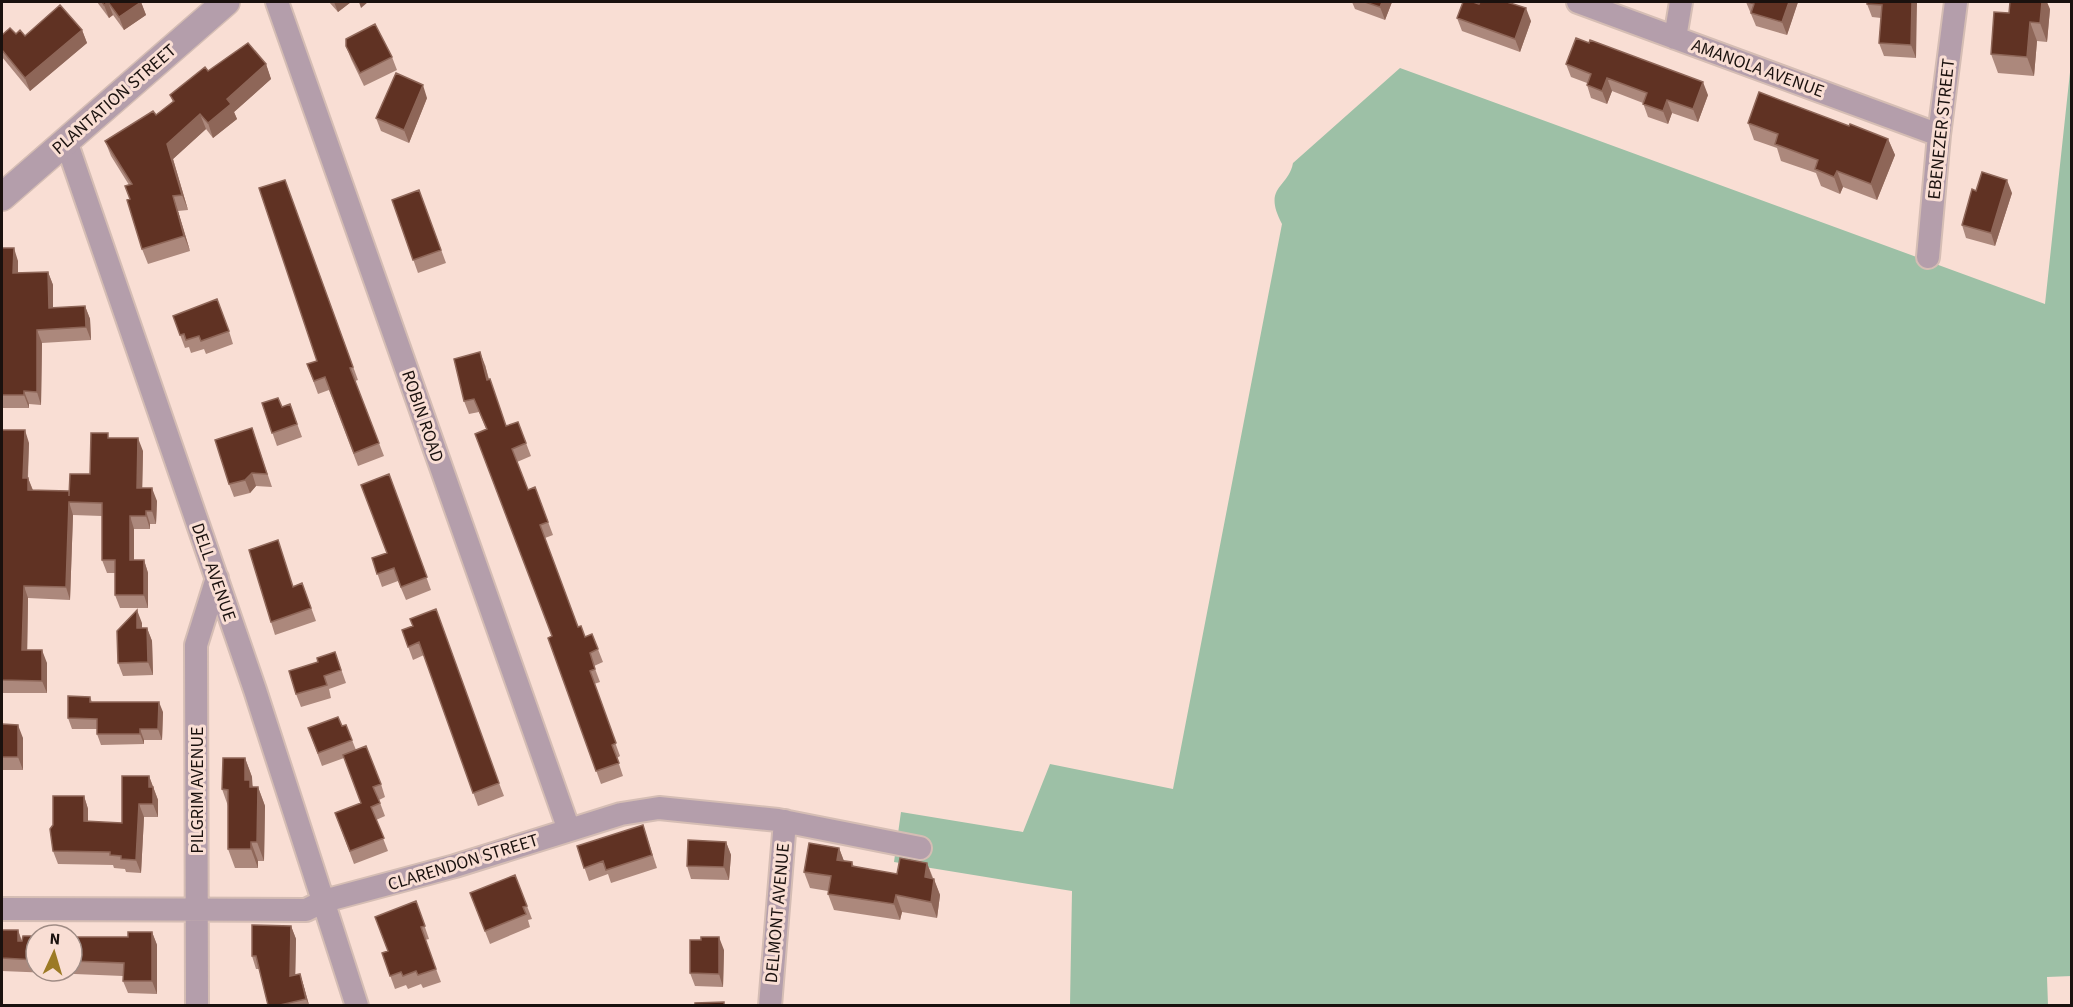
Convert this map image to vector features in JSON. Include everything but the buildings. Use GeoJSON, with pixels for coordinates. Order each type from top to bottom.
{"type":"FeatureCollection","features":[{"type":"Feature","properties":{"kind":"street","name":"PLANTATION STREET"},"geometry":{"type":"LineString","coordinates":[[2,196],[226,2]]}},
{"type":"Feature","properties":{"kind":"street","name":"ROBIN ROAD"},"geometry":{"type":"LineString","coordinates":[[277,2],[569,830]]}},
{"type":"Feature","properties":{"kind":"street","name":"AMANOLA AVENUE"},"geometry":{"type":"LineString","coordinates":[[1578,2],[1939,135]]}},
{"type":"Feature","properties":{"kind":"street"},"geometry":{"type":"LineString","coordinates":[[1675,38],[1681,2]]}},
{"type":"Feature","properties":{"kind":"street","name":"EBENEZER STREET"},"geometry":{"type":"LineString","coordinates":[[1928,257],[1939,135],[1956,2]]}},
{"type":"Feature","properties":{"kind":"street","name":"DELL AVENUE"},"geometry":{"type":"LineString","coordinates":[[66,141],[217,578],[357,1005]]}},
{"type":"Feature","properties":{"kind":"street","name":"PILGRIM AVENUE"},"geometry":{"type":"LineString","coordinates":[[197,1005],[196,645],[217,578]]}},
{"type":"Feature","properties":{"kind":"street","name":"CLARENDON STREET"},"geometry":{"type":"LineString","coordinates":[[2,909],[306,910],[324,901],[428,874],[629,812],[659,808],[741,814],[920,848]]}},
{"type":"Feature","properties":{"kind":"street","name":"DELMONT AVENUE"},"geometry":{"type":"LineString","coordinates":[[770,1005],[785,821]]}},
{"type":"Feature","properties":{"kind":"green space"},"geometry":{"type":"Polygon","coordinates":[[[2071,63],[2072,976],[2047,977],[2048,1005],[1070,1005],[1072,891],[894,862],[901,812],[1023,832],[1050,764],[1173,789],[1282,224],[1277,212],[1275,195],[1293,163],[1400,68],[2045,304],[2071,63]]]}}]}
